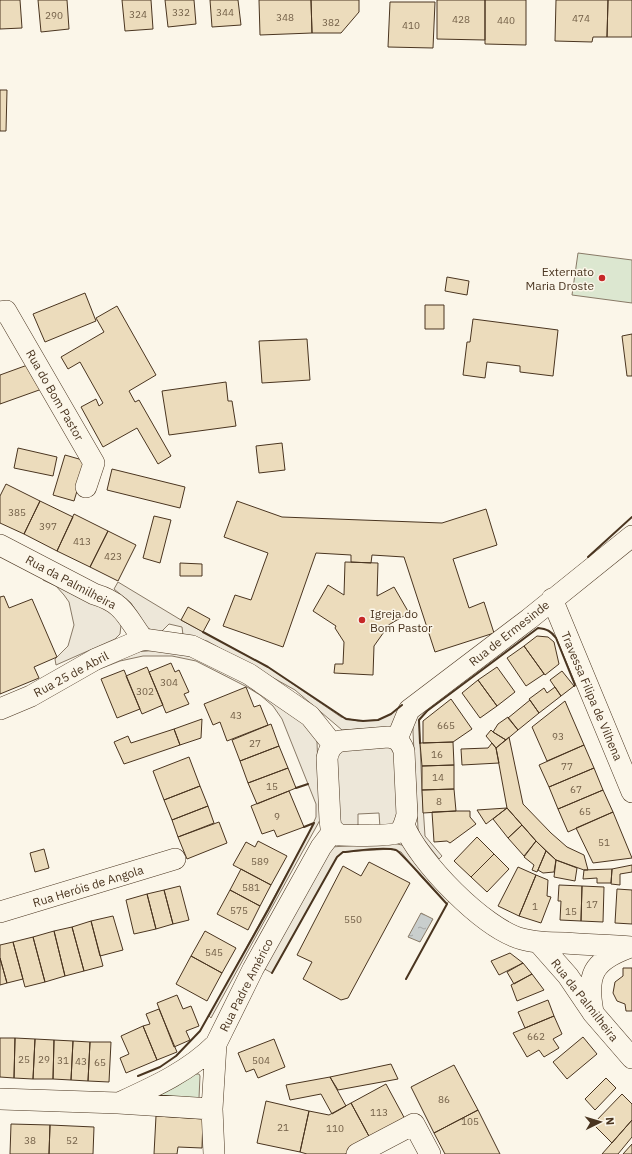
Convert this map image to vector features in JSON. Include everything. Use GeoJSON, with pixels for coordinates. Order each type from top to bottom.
{"type":"FeatureCollection","features":[{"type":"Feature","properties":{"kind":"street","name":"Rua do Bom Pastor"},"geometry":{"type":"LineString","coordinates":[[0,312],[6,311],[94,463],[86,487]]}},
{"type":"Feature","properties":{"kind":"street","name":"Rua de Ermesinde"},"geometry":{"type":"LineString","coordinates":[[397,739],[409,710],[632,536]]}},
{"type":"Feature","properties":{"kind":"street","name":"Rua da Palmilheira"},"geometry":{"type":"LineString","coordinates":[[0,545],[94,594],[108,598],[126,612],[143,639]]}},
{"type":"Feature","properties":{"kind":"street","name":"Travessa Filipa de Vilhena"},"geometry":{"type":"LineString","coordinates":[[552,599],[632,792]]}},
{"type":"Feature","properties":{"kind":"street","name":"Rua 25 de Abril"},"geometry":{"type":"LineString","coordinates":[[0,709],[31,696],[96,659],[143,639]]}},
{"type":"Feature","properties":{"kind":"street"},"geometry":{"type":"LineString","coordinates":[[143,639],[192,646],[249,674],[310,716],[330,741],[336,743]]}},
{"type":"Feature","properties":{"kind":"street"},"geometry":{"type":"LineString","coordinates":[[388,737],[397,739],[402,744],[404,751],[407,815],[404,825],[398,832],[390,834],[339,835],[333,831],[330,820],[327,758],[329,750],[340,741],[388,737]]}},
{"type":"Feature","properties":{"kind":"street"},"geometry":{"type":"LineString","coordinates":[[404,825],[409,837],[418,851],[438,875],[476,912],[502,931],[522,939],[538,942],[631,947]]}},
{"type":"Feature","properties":{"kind":"street","name":"Rua Padre Américo"},"geometry":{"type":"LineString","coordinates":[[218,1153],[212,1109],[216,1044],[252,969],[321,847],[333,831]]}},
{"type":"Feature","properties":{"kind":"street","name":"Rua Heróis de Angola"},"geometry":{"type":"LineString","coordinates":[[0,912],[175,859]]}},
{"type":"Feature","properties":{"kind":"street","name":"Rua da Palmilheira"},"geometry":{"type":"LineString","coordinates":[[538,942],[568,976],[593,1013],[632,1058]]}},
{"type":"Feature","properties":{"kind":"street"},"geometry":{"type":"LineString","coordinates":[[593,1013],[590,991],[596,968],[602,961],[612,954],[631,947]]}},
{"type":"Feature","properties":{"kind":"street"},"geometry":{"type":"LineString","coordinates":[[118,1103],[162,1084],[186,1070],[216,1044]]}},
{"type":"Feature","properties":{"kind":"street"},"geometry":{"type":"LineString","coordinates":[[0,1099],[118,1103],[212,1109]]}},
{"type":"Feature","properties":{"kind":"street"},"geometry":{"type":"LineString","coordinates":[[357,1154],[414,1124],[430,1154]]}},
{"type":"Feature","properties":{"kind":"green space","name":"Externato Maria Droste"},"geometry":{"type":"Polygon","coordinates":[[[578,253],[632,260],[632,303],[572,295],[578,253]]]}},
{"type":"Feature","properties":{"kind":"green space"},"geometry":{"type":"Polygon","coordinates":[[[195,1074],[199,1074],[200,1076],[199,1098],[160,1098],[160,1092],[195,1074]]]}},
{"type":"Feature","properties":{"kind":"shaded area"},"geometry":{"type":"Polygon","coordinates":[[[47,572],[107,605],[121,625],[120,634],[115,639],[56,665],[55,659],[68,646],[74,625],[69,602],[56,586],[43,580],[47,572]]]}},
{"type":"Feature","properties":{"kind":"shaded area"},"geometry":{"type":"Polygon","coordinates":[[[118,582],[181,620],[268,667],[341,717],[358,721],[378,720],[391,714],[412,697],[393,727],[342,730],[295,690],[207,641],[183,635],[182,627],[169,624],[161,632],[151,630],[145,626],[131,603],[114,589],[118,582]]]}},
{"type":"Feature","properties":{"kind":"shaded area"},"geometry":{"type":"Polygon","coordinates":[[[160,650],[173,651],[213,662],[298,717],[316,737],[317,742],[320,820],[211,1018],[209,1016],[308,835],[316,817],[316,804],[282,719],[273,706],[260,695],[247,687],[196,661],[172,656],[143,656],[120,661],[82,676],[134,652],[160,650]]]}},
{"type":"Feature","properties":{"kind":"shaded area"},"geometry":{"type":"Polygon","coordinates":[[[432,702],[434,705],[419,720],[422,790],[425,836],[442,856],[439,859],[420,835],[418,829],[413,732],[413,725],[417,716],[432,702]]]}},
{"type":"Feature","properties":{"kind":"shaded area"},"geometry":{"type":"Polygon","coordinates":[[[387,745],[395,749],[401,812],[396,824],[380,828],[379,813],[358,814],[358,829],[346,828],[337,820],[337,751],[387,745]]]}},
{"type":"Feature","properties":{"kind":"shaded area"},"geometry":{"type":"Polygon","coordinates":[[[392,843],[402,845],[406,849],[450,899],[447,904],[422,878],[401,852],[392,849],[343,852],[337,857],[272,973],[261,967],[331,847],[392,843]]]}},
{"type":"Feature","properties":{"kind":"water"},"geometry":{"type":"Polygon","coordinates":[[[421,913],[433,919],[420,942],[408,937],[421,913]]]}},
{"type":"Feature","properties":{"kind":"building"},"geometry":{"type":"Polygon","coordinates":[[[0,0],[20,0],[22,28],[0,29],[0,0]]]}},
{"type":"Feature","properties":{"kind":"building"},"geometry":{"type":"Polygon","coordinates":[[[38,0],[67,0],[69,29],[41,32],[38,0]]]}},
{"type":"Feature","properties":{"kind":"building"},"geometry":{"type":"Polygon","coordinates":[[[122,0],[151,0],[153,29],[125,31],[122,0]]]}},
{"type":"Feature","properties":{"kind":"building"},"geometry":{"type":"Polygon","coordinates":[[[165,0],[194,0],[196,24],[168,27],[165,0]]]}},
{"type":"Feature","properties":{"kind":"building"},"geometry":{"type":"Polygon","coordinates":[[[210,0],[238,0],[241,25],[212,27],[210,0]]]}},
{"type":"Feature","properties":{"kind":"building"},"geometry":{"type":"Polygon","coordinates":[[[259,0],[311,0],[312,33],[260,35],[259,0]]]}},
{"type":"Feature","properties":{"kind":"building"},"geometry":{"type":"Polygon","coordinates":[[[311,0],[359,0],[359,12],[341,33],[312,33],[311,0]]]}},
{"type":"Feature","properties":{"kind":"building"},"geometry":{"type":"Polygon","coordinates":[[[437,0],[485,0],[485,40],[437,39],[437,0]]]}},
{"type":"Feature","properties":{"kind":"building"},"geometry":{"type":"Polygon","coordinates":[[[485,0],[526,0],[526,45],[485,44],[485,0]]]}},
{"type":"Feature","properties":{"kind":"building"},"geometry":{"type":"Polygon","coordinates":[[[556,0],[608,0],[607,37],[593,37],[592,42],[555,41],[556,0]]]}},
{"type":"Feature","properties":{"kind":"building"},"geometry":{"type":"Polygon","coordinates":[[[608,0],[632,0],[632,37],[607,37],[608,0]]]}},
{"type":"Feature","properties":{"kind":"building"},"geometry":{"type":"Polygon","coordinates":[[[390,2],[435,2],[433,48],[388,47],[390,2]]]}},
{"type":"Feature","properties":{"kind":"building"},"geometry":{"type":"Polygon","coordinates":[[[0,90],[7,90],[6,131],[0,131],[0,90]]]}},
{"type":"Feature","properties":{"kind":"building"},"geometry":{"type":"Polygon","coordinates":[[[447,277],[469,281],[467,295],[445,291],[447,277]]]}},
{"type":"Feature","properties":{"kind":"building"},"geometry":{"type":"Polygon","coordinates":[[[85,293],[96,321],[45,342],[33,314],[85,293]]]}},
{"type":"Feature","properties":{"kind":"building"},"geometry":{"type":"Polygon","coordinates":[[[425,305],[444,305],[444,329],[425,329],[425,305]]]}},
{"type":"Feature","properties":{"kind":"building"},"geometry":{"type":"Polygon","coordinates":[[[117,306],[156,375],[129,391],[135,402],[139,400],[171,456],[158,464],[137,428],[103,447],[81,407],[96,399],[99,406],[103,403],[80,362],[68,369],[61,357],[104,332],[96,318],[117,306]]]}},
{"type":"Feature","properties":{"kind":"building"},"geometry":{"type":"Polygon","coordinates":[[[473,319],[558,330],[553,376],[520,372],[520,366],[487,362],[485,378],[463,375],[467,342],[470,342],[473,319]]]}},
{"type":"Feature","properties":{"kind":"building"},"geometry":{"type":"Polygon","coordinates":[[[632,334],[632,376],[627,376],[622,336],[632,334]]]}},
{"type":"Feature","properties":{"kind":"building"},"geometry":{"type":"Polygon","coordinates":[[[307,339],[310,380],[262,383],[259,341],[307,339]]]}},
{"type":"Feature","properties":{"kind":"building"},"geometry":{"type":"Polygon","coordinates":[[[33,363],[42,389],[0,404],[0,375],[33,363]]]}},
{"type":"Feature","properties":{"kind":"building"},"geometry":{"type":"Polygon","coordinates":[[[226,382],[228,401],[232,401],[236,426],[169,435],[162,391],[226,382]]]}},
{"type":"Feature","properties":{"kind":"building"},"geometry":{"type":"Polygon","coordinates":[[[282,443],[285,470],[259,473],[256,446],[282,443]]]}},
{"type":"Feature","properties":{"kind":"building"},"geometry":{"type":"Polygon","coordinates":[[[18,448],[57,457],[53,476],[14,468],[18,448]]]}},
{"type":"Feature","properties":{"kind":"building"},"geometry":{"type":"Polygon","coordinates":[[[65,455],[86,461],[74,501],[53,495],[65,455]]]}},
{"type":"Feature","properties":{"kind":"building"},"geometry":{"type":"Polygon","coordinates":[[[112,469],[185,487],[180,508],[107,490],[112,469]]]}},
{"type":"Feature","properties":{"kind":"building"},"geometry":{"type":"Polygon","coordinates":[[[6,484],[40,501],[24,534],[0,523],[0,496],[6,484]]]}},
{"type":"Feature","properties":{"kind":"building"},"geometry":{"type":"Polygon","coordinates":[[[40,501],[73,517],[57,551],[24,534],[40,501]]]}},
{"type":"Feature","properties":{"kind":"building"},"geometry":{"type":"Polygon","coordinates":[[[237,501],[282,517],[442,523],[486,509],[497,545],[453,559],[469,608],[484,602],[494,633],[435,652],[404,557],[372,555],[371,563],[351,562],[351,555],[316,553],[283,647],[223,626],[235,595],[251,600],[268,553],[224,537],[237,501]]]}},
{"type":"Feature","properties":{"kind":"building"},"geometry":{"type":"Polygon","coordinates":[[[74,514],[108,531],[90,567],[57,551],[74,514]]]}},
{"type":"Feature","properties":{"kind":"building"},"geometry":{"type":"Polygon","coordinates":[[[154,516],[171,520],[160,563],[143,558],[154,516]]]}},
{"type":"Feature","properties":{"kind":"building"},"geometry":{"type":"Polygon","coordinates":[[[108,531],[136,545],[118,581],[90,567],[108,531]]]}},
{"type":"Feature","properties":{"kind":"building","name":"Igreja do Bom Pastor"},"geometry":{"type":"Polygon","coordinates":[[[345,562],[378,563],[377,596],[394,587],[409,613],[385,627],[386,629],[374,646],[373,675],[334,673],[335,664],[343,664],[344,642],[335,628],[336,626],[313,611],[328,585],[344,595],[345,562]]]}},
{"type":"Feature","properties":{"kind":"building"},"geometry":{"type":"Polygon","coordinates":[[[180,563],[202,564],[202,576],[180,576],[180,563]]]}},
{"type":"Feature","properties":{"kind":"building"},"geometry":{"type":"Polygon","coordinates":[[[4,596],[9,608],[32,599],[57,657],[34,667],[39,678],[0,694],[0,597],[4,596]]]}},
{"type":"Feature","properties":{"kind":"building"},"geometry":{"type":"Polygon","coordinates":[[[188,607],[210,619],[203,632],[181,620],[188,607]]]}},
{"type":"Feature","properties":{"kind":"building"},"geometry":{"type":"Polygon","coordinates":[[[537,636],[548,637],[554,642],[559,664],[545,675],[524,646],[537,636]]]}},
{"type":"Feature","properties":{"kind":"building"},"geometry":{"type":"Polygon","coordinates":[[[524,646],[544,674],[526,686],[507,658],[524,646]]]}},
{"type":"Feature","properties":{"kind":"building"},"geometry":{"type":"Polygon","coordinates":[[[171,663],[175,672],[179,670],[189,692],[184,694],[189,704],[166,713],[149,672],[171,663]]]}},
{"type":"Feature","properties":{"kind":"building"},"geometry":{"type":"Polygon","coordinates":[[[147,667],[163,705],[142,714],[126,676],[147,667]]]}},
{"type":"Feature","properties":{"kind":"building"},"geometry":{"type":"Polygon","coordinates":[[[497,667],[515,692],[497,706],[478,680],[497,667]]]}},
{"type":"Feature","properties":{"kind":"building"},"geometry":{"type":"Polygon","coordinates":[[[124,670],[140,709],[117,718],[101,679],[124,670]]]}},
{"type":"Feature","properties":{"kind":"building"},"geometry":{"type":"Polygon","coordinates":[[[562,671],[574,686],[561,696],[550,680],[562,671]]]}},
{"type":"Feature","properties":{"kind":"building"},"geometry":{"type":"Polygon","coordinates":[[[478,680],[497,706],[480,718],[462,693],[478,680]]]}},
{"type":"Feature","properties":{"kind":"building"},"geometry":{"type":"Polygon","coordinates":[[[246,687],[254,707],[260,705],[268,725],[227,741],[220,722],[213,725],[204,704],[246,687]]]}},
{"type":"Feature","properties":{"kind":"building"},"geometry":{"type":"Polygon","coordinates":[[[555,687],[561,696],[539,713],[529,699],[544,688],[547,693],[555,687]]]}},
{"type":"Feature","properties":{"kind":"building"},"geometry":{"type":"Polygon","coordinates":[[[451,699],[472,729],[453,742],[423,743],[423,721],[451,699]]]}},
{"type":"Feature","properties":{"kind":"building"},"geometry":{"type":"Polygon","coordinates":[[[530,700],[539,713],[518,730],[508,718],[530,700]]]}},
{"type":"Feature","properties":{"kind":"building"},"geometry":{"type":"Polygon","coordinates":[[[565,701],[584,745],[547,761],[532,727],[565,701]]]}},
{"type":"Feature","properties":{"kind":"building"},"geometry":{"type":"Polygon","coordinates":[[[508,717],[518,730],[506,740],[493,732],[498,724],[508,717]]]}},
{"type":"Feature","properties":{"kind":"building"},"geometry":{"type":"Polygon","coordinates":[[[202,719],[201,738],[180,745],[174,729],[202,719]]]}},
{"type":"Feature","properties":{"kind":"building"},"geometry":{"type":"Polygon","coordinates":[[[271,724],[279,746],[240,761],[232,740],[271,724]]]}},
{"type":"Feature","properties":{"kind":"building"},"geometry":{"type":"Polygon","coordinates":[[[174,729],[180,745],[124,764],[114,742],[128,736],[131,743],[174,729]]]}},
{"type":"Feature","properties":{"kind":"building"},"geometry":{"type":"Polygon","coordinates":[[[491,730],[506,740],[496,748],[486,736],[491,730]]]}},
{"type":"Feature","properties":{"kind":"building"},"geometry":{"type":"Polygon","coordinates":[[[509,737],[523,804],[567,847],[584,855],[588,870],[556,860],[536,841],[507,808],[496,748],[509,737]]]}},
{"type":"Feature","properties":{"kind":"building"},"geometry":{"type":"Polygon","coordinates":[[[453,742],[454,765],[422,766],[420,743],[453,742]]]}},
{"type":"Feature","properties":{"kind":"building"},"geometry":{"type":"Polygon","coordinates":[[[492,743],[496,748],[499,763],[462,765],[461,749],[488,748],[492,743]]]}},
{"type":"Feature","properties":{"kind":"building"},"geometry":{"type":"Polygon","coordinates":[[[584,745],[594,768],[549,787],[539,765],[584,745]]]}},
{"type":"Feature","properties":{"kind":"building"},"geometry":{"type":"Polygon","coordinates":[[[279,746],[288,768],[248,783],[240,761],[279,746]]]}},
{"type":"Feature","properties":{"kind":"building"},"geometry":{"type":"Polygon","coordinates":[[[189,757],[200,786],[164,800],[153,771],[189,757]]]}},
{"type":"Feature","properties":{"kind":"building"},"geometry":{"type":"Polygon","coordinates":[[[454,765],[454,789],[422,790],[422,766],[454,765]]]}},
{"type":"Feature","properties":{"kind":"building"},"geometry":{"type":"Polygon","coordinates":[[[288,768],[296,788],[257,804],[248,783],[288,768]]]}},
{"type":"Feature","properties":{"kind":"building"},"geometry":{"type":"Polygon","coordinates":[[[594,768],[603,790],[558,809],[549,787],[594,768]]]}},
{"type":"Feature","properties":{"kind":"building"},"geometry":{"type":"Polygon","coordinates":[[[200,786],[208,806],[172,820],[164,800],[200,786]]]}},
{"type":"Feature","properties":{"kind":"building"},"geometry":{"type":"Polygon","coordinates":[[[454,789],[456,811],[423,813],[422,790],[454,789]]]}},
{"type":"Feature","properties":{"kind":"building"},"geometry":{"type":"Polygon","coordinates":[[[603,790],[613,812],[568,832],[558,809],[603,790]]]}},
{"type":"Feature","properties":{"kind":"building"},"geometry":{"type":"Polygon","coordinates":[[[289,791],[304,827],[277,837],[274,830],[262,834],[251,806],[289,791]]]}},
{"type":"Feature","properties":{"kind":"building"},"geometry":{"type":"Polygon","coordinates":[[[208,806],[214,823],[178,837],[172,820],[208,806]]]}},
{"type":"Feature","properties":{"kind":"building"},"geometry":{"type":"Polygon","coordinates":[[[507,808],[486,824],[477,810],[507,808]]]}},
{"type":"Feature","properties":{"kind":"building"},"geometry":{"type":"Polygon","coordinates":[[[507,808],[522,825],[508,838],[493,819],[507,808]]]}},
{"type":"Feature","properties":{"kind":"building"},"geometry":{"type":"Polygon","coordinates":[[[470,811],[470,817],[476,824],[450,843],[447,841],[434,842],[432,812],[470,811]]]}},
{"type":"Feature","properties":{"kind":"building"},"geometry":{"type":"Polygon","coordinates":[[[613,812],[632,858],[593,863],[576,828],[613,812]]]}},
{"type":"Feature","properties":{"kind":"building"},"geometry":{"type":"Polygon","coordinates":[[[219,822],[227,843],[187,859],[178,837],[219,822]]]}},
{"type":"Feature","properties":{"kind":"building"},"geometry":{"type":"Polygon","coordinates":[[[522,825],[536,841],[524,856],[508,838],[522,825]]]}},
{"type":"Feature","properties":{"kind":"building"},"geometry":{"type":"Polygon","coordinates":[[[477,837],[494,854],[471,877],[454,861],[477,837]]]}},
{"type":"Feature","properties":{"kind":"building"},"geometry":{"type":"Polygon","coordinates":[[[258,841],[287,856],[271,885],[233,865],[246,842],[255,847],[258,841]]]}},
{"type":"Feature","properties":{"kind":"building"},"geometry":{"type":"Polygon","coordinates":[[[536,841],[546,851],[537,872],[532,870],[534,865],[524,857],[536,841]]]}},
{"type":"Feature","properties":{"kind":"building"},"geometry":{"type":"Polygon","coordinates":[[[44,849],[49,868],[35,872],[30,853],[44,849]]]}},
{"type":"Feature","properties":{"kind":"building"},"geometry":{"type":"Polygon","coordinates":[[[546,851],[556,860],[554,872],[543,873],[538,870],[546,851]]]}},
{"type":"Feature","properties":{"kind":"building"},"geometry":{"type":"Polygon","coordinates":[[[494,854],[509,869],[487,892],[471,877],[494,854]]]}},
{"type":"Feature","properties":{"kind":"building"},"geometry":{"type":"Polygon","coordinates":[[[556,860],[577,868],[575,881],[554,877],[556,860]]]}},
{"type":"Feature","properties":{"kind":"building"},"geometry":{"type":"Polygon","coordinates":[[[369,862],[410,883],[348,998],[341,1000],[303,979],[312,962],[297,955],[343,866],[361,876],[369,862]]]}},
{"type":"Feature","properties":{"kind":"building"},"geometry":{"type":"Polygon","coordinates":[[[632,865],[632,872],[620,874],[620,885],[611,884],[612,869],[632,865]]]}},
{"type":"Feature","properties":{"kind":"building"},"geometry":{"type":"Polygon","coordinates":[[[518,867],[536,875],[519,916],[498,906],[518,867]]]}},
{"type":"Feature","properties":{"kind":"building"},"geometry":{"type":"Polygon","coordinates":[[[241,869],[271,885],[260,906],[230,890],[241,869]]]}},
{"type":"Feature","properties":{"kind":"building"},"geometry":{"type":"Polygon","coordinates":[[[612,869],[611,883],[597,883],[597,878],[583,879],[584,870],[612,869]]]}},
{"type":"Feature","properties":{"kind":"building"},"geometry":{"type":"Polygon","coordinates":[[[536,875],[548,880],[547,896],[551,897],[541,923],[519,916],[536,875]]]}},
{"type":"Feature","properties":{"kind":"building"},"geometry":{"type":"Polygon","coordinates":[[[559,885],[582,886],[581,921],[560,920],[561,901],[558,901],[559,885]]]}},
{"type":"Feature","properties":{"kind":"building"},"geometry":{"type":"Polygon","coordinates":[[[180,886],[189,920],[173,924],[164,890],[180,886]]]}},
{"type":"Feature","properties":{"kind":"building"},"geometry":{"type":"Polygon","coordinates":[[[582,886],[604,887],[603,922],[581,921],[582,886]]]}},
{"type":"Feature","properties":{"kind":"building"},"geometry":{"type":"Polygon","coordinates":[[[617,889],[632,890],[632,924],[615,923],[617,889]]]}},
{"type":"Feature","properties":{"kind":"building"},"geometry":{"type":"Polygon","coordinates":[[[164,890],[173,924],[156,929],[147,894],[164,890]]]}},
{"type":"Feature","properties":{"kind":"building"},"geometry":{"type":"Polygon","coordinates":[[[230,890],[260,906],[248,930],[217,914],[230,890]]]}},
{"type":"Feature","properties":{"kind":"building"},"geometry":{"type":"Polygon","coordinates":[[[147,894],[156,929],[134,934],[126,900],[147,894]]]}},
{"type":"Feature","properties":{"kind":"building"},"geometry":{"type":"Polygon","coordinates":[[[113,916],[123,950],[100,956],[91,921],[113,916]]]}},
{"type":"Feature","properties":{"kind":"building"},"geometry":{"type":"Polygon","coordinates":[[[91,921],[103,966],[84,971],[72,927],[91,921]]]}},
{"type":"Feature","properties":{"kind":"building"},"geometry":{"type":"Polygon","coordinates":[[[72,927],[84,971],[65,976],[54,931],[72,927]]]}},
{"type":"Feature","properties":{"kind":"building"},"geometry":{"type":"Polygon","coordinates":[[[54,931],[65,976],[45,982],[33,937],[54,931]]]}},
{"type":"Feature","properties":{"kind":"building"},"geometry":{"type":"Polygon","coordinates":[[[205,931],[236,948],[222,973],[191,956],[205,931]]]}},
{"type":"Feature","properties":{"kind":"building"},"geometry":{"type":"Polygon","coordinates":[[[33,937],[45,982],[25,987],[13,942],[33,937]]]}},
{"type":"Feature","properties":{"kind":"building"},"geometry":{"type":"Polygon","coordinates":[[[13,942],[23,979],[7,983],[0,958],[0,945],[13,942]]]}},
{"type":"Feature","properties":{"kind":"building"},"geometry":{"type":"Polygon","coordinates":[[[510,953],[523,963],[499,975],[491,961],[510,953]]]}},
{"type":"Feature","properties":{"kind":"building"},"geometry":{"type":"Polygon","coordinates":[[[191,956],[222,973],[207,1001],[176,984],[191,956]]]}},
{"type":"Feature","properties":{"kind":"building"},"geometry":{"type":"Polygon","coordinates":[[[0,958],[7,983],[0,985],[0,958]]]}},
{"type":"Feature","properties":{"kind":"building"},"geometry":{"type":"Polygon","coordinates":[[[523,963],[532,974],[514,984],[507,972],[523,963]]]}},
{"type":"Feature","properties":{"kind":"building"},"geometry":{"type":"Polygon","coordinates":[[[623,968],[632,968],[632,1011],[626,1011],[625,1004],[617,1001],[613,993],[615,982],[623,976],[623,968]]]}},
{"type":"Feature","properties":{"kind":"building"},"geometry":{"type":"Polygon","coordinates":[[[532,974],[544,990],[517,1001],[511,985],[532,974]]]}},
{"type":"Feature","properties":{"kind":"building"},"geometry":{"type":"Polygon","coordinates":[[[177,995],[183,1009],[191,1006],[199,1026],[186,1031],[190,1040],[174,1047],[157,1003],[177,995]]]}},
{"type":"Feature","properties":{"kind":"building"},"geometry":{"type":"Polygon","coordinates":[[[548,1000],[554,1016],[525,1028],[518,1012],[548,1000]]]}},
{"type":"Feature","properties":{"kind":"building"},"geometry":{"type":"Polygon","coordinates":[[[159,1009],[177,1052],[157,1060],[143,1026],[150,1024],[146,1014],[159,1009]]]}},
{"type":"Feature","properties":{"kind":"building"},"geometry":{"type":"Polygon","coordinates":[[[554,1016],[562,1034],[553,1039],[559,1048],[544,1057],[539,1050],[527,1057],[513,1033],[554,1016]]]}},
{"type":"Feature","properties":{"kind":"building"},"geometry":{"type":"Polygon","coordinates":[[[143,1026],[157,1060],[126,1073],[120,1058],[129,1054],[121,1036],[143,1026]]]}},
{"type":"Feature","properties":{"kind":"building"},"geometry":{"type":"Polygon","coordinates":[[[583,1037],[597,1054],[567,1079],[553,1062],[583,1037]]]}},
{"type":"Feature","properties":{"kind":"building"},"geometry":{"type":"Polygon","coordinates":[[[0,1038],[15,1038],[14,1078],[0,1077],[0,1038]]]}},
{"type":"Feature","properties":{"kind":"building"},"geometry":{"type":"Polygon","coordinates":[[[15,1038],[35,1039],[33,1079],[14,1078],[15,1038]]]}},
{"type":"Feature","properties":{"kind":"building"},"geometry":{"type":"Polygon","coordinates":[[[35,1039],[54,1040],[53,1079],[33,1079],[35,1039]]]}},
{"type":"Feature","properties":{"kind":"building"},"geometry":{"type":"Polygon","coordinates":[[[274,1039],[285,1067],[258,1078],[254,1069],[246,1072],[238,1053],[274,1039]]]}},
{"type":"Feature","properties":{"kind":"building"},"geometry":{"type":"Polygon","coordinates":[[[54,1040],[73,1041],[71,1080],[53,1079],[54,1040]]]}},
{"type":"Feature","properties":{"kind":"building"},"geometry":{"type":"Polygon","coordinates":[[[73,1041],[90,1042],[88,1081],[71,1080],[73,1041]]]}},
{"type":"Feature","properties":{"kind":"building"},"geometry":{"type":"Polygon","coordinates":[[[90,1042],[111,1042],[109,1082],[88,1081],[90,1042]]]}},
{"type":"Feature","properties":{"kind":"building"},"geometry":{"type":"Polygon","coordinates":[[[391,1064],[398,1079],[338,1090],[330,1077],[391,1064]]]}},
{"type":"Feature","properties":{"kind":"building"},"geometry":{"type":"Polygon","coordinates":[[[454,1065],[478,1110],[434,1133],[411,1087],[454,1065]]]}},
{"type":"Feature","properties":{"kind":"building"},"geometry":{"type":"Polygon","coordinates":[[[330,1077],[346,1106],[332,1114],[321,1094],[290,1100],[286,1085],[330,1077]]]}},
{"type":"Feature","properties":{"kind":"building"},"geometry":{"type":"Polygon","coordinates":[[[606,1078],[616,1088],[595,1110],[585,1099],[606,1078]]]}},
{"type":"Feature","properties":{"kind":"building"},"geometry":{"type":"Polygon","coordinates":[[[386,1084],[406,1121],[371,1140],[351,1103],[386,1084]]]}},
{"type":"Feature","properties":{"kind":"building"},"geometry":{"type":"Polygon","coordinates":[[[622,1094],[632,1104],[632,1120],[612,1143],[593,1124],[622,1094]]]}},
{"type":"Feature","properties":{"kind":"building"},"geometry":{"type":"Polygon","coordinates":[[[266,1101],[309,1111],[300,1152],[257,1143],[266,1101]]]}},
{"type":"Feature","properties":{"kind":"building"},"geometry":{"type":"Polygon","coordinates":[[[351,1103],[371,1140],[345,1154],[307,1154],[300,1152],[309,1111],[329,1115],[351,1103]]]}},
{"type":"Feature","properties":{"kind":"building"},"geometry":{"type":"Polygon","coordinates":[[[478,1110],[500,1154],[445,1154],[434,1133],[478,1110]]]}},
{"type":"Feature","properties":{"kind":"building"},"geometry":{"type":"Polygon","coordinates":[[[156,1116],[203,1119],[202,1148],[178,1147],[177,1154],[154,1154],[156,1116]]]}},
{"type":"Feature","properties":{"kind":"building"},"geometry":{"type":"Polygon","coordinates":[[[632,1120],[632,1137],[618,1154],[602,1154],[632,1120]]]}},
{"type":"Feature","properties":{"kind":"building"},"geometry":{"type":"Polygon","coordinates":[[[11,1124],[50,1125],[49,1154],[10,1154],[11,1124]]]}},
{"type":"Feature","properties":{"kind":"building"},"geometry":{"type":"Polygon","coordinates":[[[50,1125],[94,1127],[93,1154],[49,1154],[50,1125]]]}},
{"type":"Feature","properties":{"kind":"building"},"geometry":{"type":"Polygon","coordinates":[[[632,1144],[632,1154],[623,1154],[632,1144]]]}},
{"type":"Feature","properties":{"kind":"wall"},"geometry":{"type":"LineString","coordinates":[[588,557],[632,517]]}},
{"type":"Feature","properties":{"kind":"wall"},"geometry":{"type":"LineString","coordinates":[[420,743],[419,720],[427,711],[538,628],[548,631],[556,638],[575,685],[574,686]]}},
{"type":"Feature","properties":{"kind":"wall"},"geometry":{"type":"LineString","coordinates":[[203,632],[268,667],[346,719],[363,721],[378,720],[391,714],[402,705]]}},
{"type":"Feature","properties":{"kind":"wall"},"geometry":{"type":"LineString","coordinates":[[296,788],[308,784]]}},
{"type":"Feature","properties":{"kind":"wall"},"geometry":{"type":"LineString","coordinates":[[138,1076],[160,1067],[176,1056],[200,1031],[268,910],[314,823],[304,827]]}},
{"type":"Feature","properties":{"kind":"wall"},"geometry":{"type":"LineString","coordinates":[[272,973],[337,857],[343,852],[384,848],[399,852],[447,904],[406,979]]}},
{"type":"Feature","properties":{"kind":"place","name":"Externato Maria Droste"},"geometry":{"type":"Point","coordinates":[602,278]}},
{"type":"Feature","properties":{"kind":"place","name":"Igreja do Bom Pastor"},"geometry":{"type":"Point","coordinates":[362,620]}}]}
